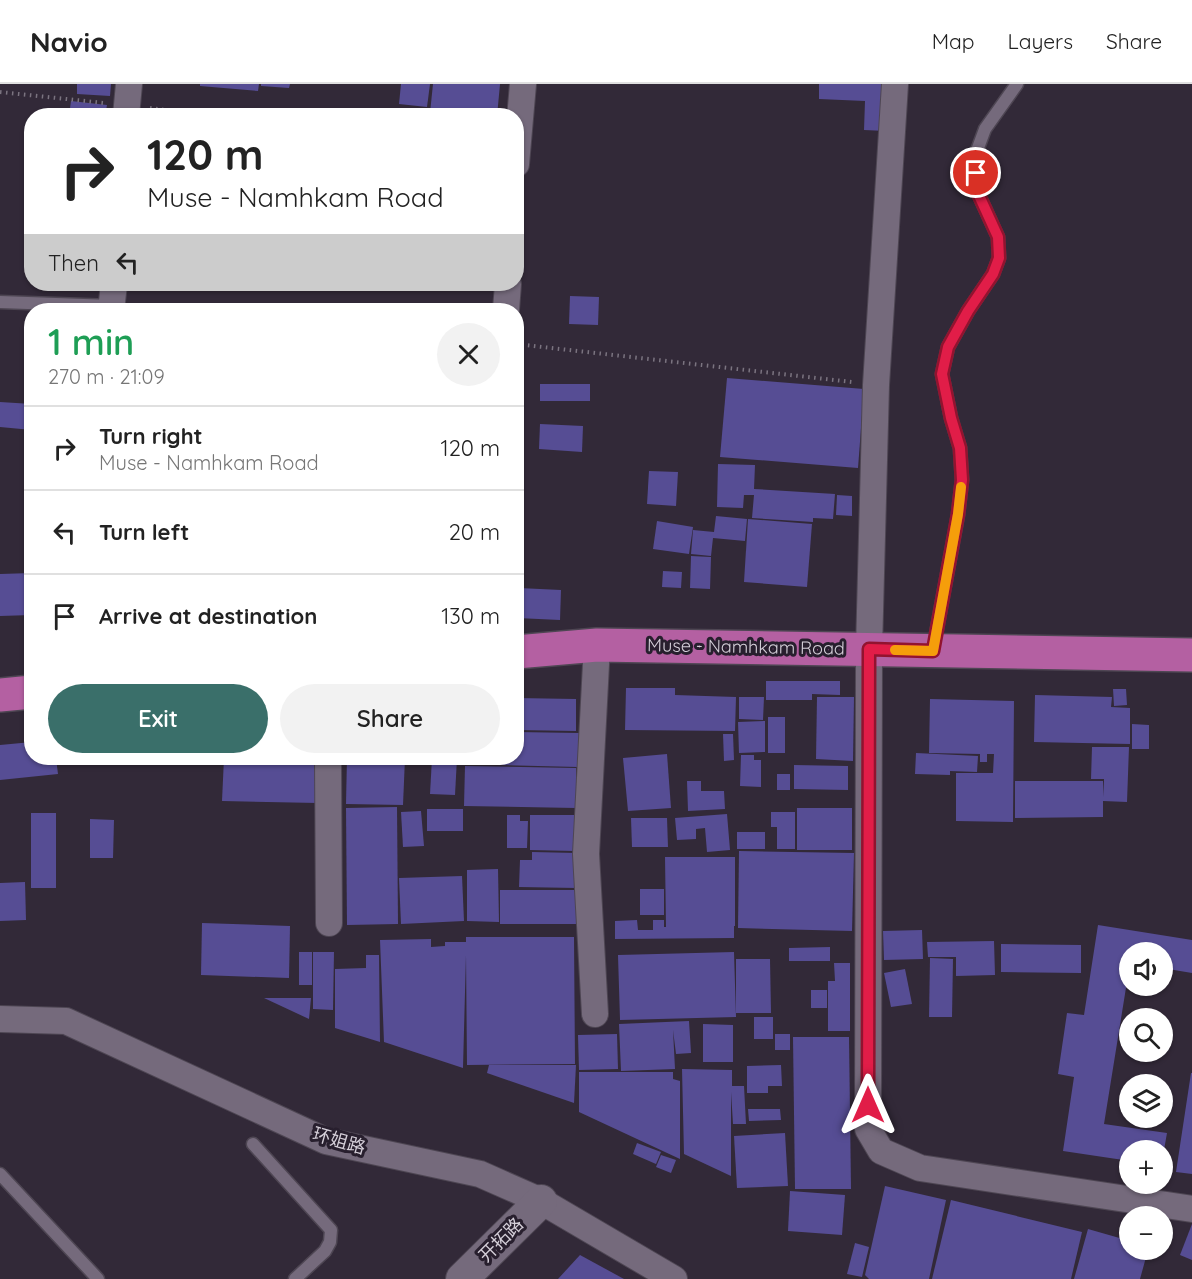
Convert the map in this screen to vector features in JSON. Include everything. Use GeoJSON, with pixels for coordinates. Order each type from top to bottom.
{"type":"FeatureCollection","features":[{"type":"Feature","properties":{"kind":"highway","name":"Muse - Namhkam Road"},"geometry":{"type":"LineString","coordinates":[[524,651],[597,645],[1192,654]]}},
{"type":"Feature","properties":{"kind":"highway"},"geometry":{"type":"LineString","coordinates":[[0,695],[24,693]]}},
{"type":"Feature","properties":{"kind":"street"},"geometry":{"type":"LineString","coordinates":[[127,108],[129,84]]}},
{"type":"Feature","properties":{"kind":"street"},"geometry":{"type":"LineString","coordinates":[[521,108],[523,84]]}},
{"type":"Feature","properties":{"kind":"street"},"geometry":{"type":"LineString","coordinates":[[895,84],[876,385],[869,649],[868,1129],[881,1151],[920,1168],[1192,1209]]}},
{"type":"Feature","properties":{"kind":"street"},"geometry":{"type":"LineString","coordinates":[[595,1014],[585,854],[597,645]]}},
{"type":"Feature","properties":{"kind":"street"},"geometry":{"type":"LineString","coordinates":[[328,765],[329,923]]}},
{"type":"Feature","properties":{"kind":"street","name":"环姐路"},"geometry":{"type":"LineString","coordinates":[[0,1019],[66,1021],[326,1141],[480,1174],[541,1201],[674,1279]]}},
{"type":"Feature","properties":{"kind":"street","name":"开拓路"},"geometry":{"type":"LineString","coordinates":[[462,1279],[541,1201]]}},
{"type":"Feature","properties":{"kind":"lane"},"geometry":{"type":"LineString","coordinates":[[933,651],[962,480],[960,448],[942,374],[948,347],[968,311],[993,274],[999,258],[998,237],[977,191],[975,156],[985,129],[1017,84]]}},
{"type":"Feature","properties":{"kind":"lane"},"geometry":{"type":"LineString","coordinates":[[0,302],[112,300]]}},
{"type":"Feature","properties":{"kind":"lane"},"geometry":{"type":"LineString","coordinates":[[253,1144],[331,1230],[330,1242],[325,1251],[295,1279]]}},
{"type":"Feature","properties":{"kind":"lane"},"geometry":{"type":"LineString","coordinates":[[0,1174],[98,1279]]}},
{"type":"Feature","properties":{"kind":"path"},"geometry":{"type":"LineString","coordinates":[[524,345],[876,385]]}},
{"type":"Feature","properties":{"kind":"building"},"geometry":{"type":"Polygon","coordinates":[[[77,84],[111,84],[110,96],[77,94],[77,84]]]}},
{"type":"Feature","properties":{"kind":"building"},"geometry":{"type":"Polygon","coordinates":[[[200,84],[259,84],[258,91],[200,86],[200,84]]]}},
{"type":"Feature","properties":{"kind":"building"},"geometry":{"type":"Polygon","coordinates":[[[261,84],[290,84],[289,88],[261,86],[261,84]]]}},
{"type":"Feature","properties":{"kind":"building"},"geometry":{"type":"Polygon","coordinates":[[[401,84],[430,84],[427,107],[399,104],[401,84]]]}},
{"type":"Feature","properties":{"kind":"building"},"geometry":{"type":"Polygon","coordinates":[[[433,84],[500,84],[498,108],[431,108],[433,84]]]}},
{"type":"Feature","properties":{"kind":"building"},"geometry":{"type":"Polygon","coordinates":[[[819,84],[888,84],[886,131],[864,130],[865,101],[819,99],[819,84]]]}},
{"type":"Feature","properties":{"kind":"building"},"geometry":{"type":"Polygon","coordinates":[[[71,101],[107,105],[106,108],[70,108],[71,101]]]}},
{"type":"Feature","properties":{"kind":"building"},"geometry":{"type":"Polygon","coordinates":[[[570,296],[599,297],[598,325],[569,324],[570,296]]]}},
{"type":"Feature","properties":{"kind":"building"},"geometry":{"type":"Polygon","coordinates":[[[727,378],[864,389],[858,468],[720,457],[727,378]]]}},
{"type":"Feature","properties":{"kind":"building"},"geometry":{"type":"Polygon","coordinates":[[[540,384],[590,384],[590,401],[540,401],[540,384]]]}},
{"type":"Feature","properties":{"kind":"building"},"geometry":{"type":"Polygon","coordinates":[[[0,402],[24,404],[24,429],[0,427],[0,402]]]}},
{"type":"Feature","properties":{"kind":"building"},"geometry":{"type":"Polygon","coordinates":[[[540,424],[583,426],[582,452],[539,449],[540,424]]]}},
{"type":"Feature","properties":{"kind":"building"},"geometry":{"type":"Polygon","coordinates":[[[718,464],[755,465],[754,489],[835,494],[833,519],[813,518],[813,522],[752,518],[754,495],[744,495],[743,508],[717,507],[718,464]]]}},
{"type":"Feature","properties":{"kind":"building"},"geometry":{"type":"Polygon","coordinates":[[[649,471],[678,472],[676,506],[647,504],[649,471]]]}},
{"type":"Feature","properties":{"kind":"building"},"geometry":{"type":"Polygon","coordinates":[[[837,495],[852,496],[852,516],[836,515],[837,495]]]}},
{"type":"Feature","properties":{"kind":"building"},"geometry":{"type":"Polygon","coordinates":[[[716,516],[747,519],[745,541],[713,538],[711,556],[691,554],[693,530],[714,532],[716,516]]]}},
{"type":"Feature","properties":{"kind":"building"},"geometry":{"type":"Polygon","coordinates":[[[748,519],[812,524],[807,587],[744,582],[748,519]]]}},
{"type":"Feature","properties":{"kind":"building"},"geometry":{"type":"Polygon","coordinates":[[[657,521],[693,527],[689,554],[653,549],[657,521]]]}},
{"type":"Feature","properties":{"kind":"building"},"geometry":{"type":"Polygon","coordinates":[[[691,556],[711,557],[710,589],[690,588],[691,556]]]}},
{"type":"Feature","properties":{"kind":"building"},"geometry":{"type":"Polygon","coordinates":[[[663,571],[682,572],[681,588],[662,587],[663,571]]]}},
{"type":"Feature","properties":{"kind":"building"},"geometry":{"type":"Polygon","coordinates":[[[24,573],[24,615],[0,616],[0,574],[24,573]]]}},
{"type":"Feature","properties":{"kind":"building"},"geometry":{"type":"Polygon","coordinates":[[[524,588],[561,590],[560,620],[524,618],[524,588]]]}},
{"type":"Feature","properties":{"kind":"building"},"geometry":{"type":"Polygon","coordinates":[[[766,681],[840,681],[840,695],[812,694],[812,700],[766,700],[766,681]]]}},
{"type":"Feature","properties":{"kind":"building"},"geometry":{"type":"Polygon","coordinates":[[[626,688],[675,688],[675,695],[736,697],[735,731],[625,730],[626,688]]]}},
{"type":"Feature","properties":{"kind":"building"},"geometry":{"type":"Polygon","coordinates":[[[1113,689],[1126,689],[1127,705],[1114,706],[1113,689]]]}},
{"type":"Feature","properties":{"kind":"building"},"geometry":{"type":"Polygon","coordinates":[[[1035,695],[1112,697],[1111,707],[1130,708],[1130,744],[1034,742],[1035,695]]]}},
{"type":"Feature","properties":{"kind":"building"},"geometry":{"type":"Polygon","coordinates":[[[739,697],[764,697],[763,720],[739,719],[739,697]]]}},
{"type":"Feature","properties":{"kind":"building"},"geometry":{"type":"Polygon","coordinates":[[[817,697],[854,697],[853,761],[816,759],[817,697]]]}},
{"type":"Feature","properties":{"kind":"building"},"geometry":{"type":"Polygon","coordinates":[[[524,698],[576,699],[576,731],[524,730],[524,698]]]}},
{"type":"Feature","properties":{"kind":"building"},"geometry":{"type":"Polygon","coordinates":[[[930,699],[1014,701],[1013,822],[956,821],[956,773],[993,773],[994,754],[987,754],[987,762],[980,762],[980,754],[929,753],[930,699]]]}},
{"type":"Feature","properties":{"kind":"building"},"geometry":{"type":"Polygon","coordinates":[[[768,717],[785,717],[785,753],[768,753],[768,717]]]}},
{"type":"Feature","properties":{"kind":"building"},"geometry":{"type":"Polygon","coordinates":[[[765,721],[765,752],[739,753],[738,722],[765,721]]]}},
{"type":"Feature","properties":{"kind":"building"},"geometry":{"type":"Polygon","coordinates":[[[1132,724],[1149,725],[1149,749],[1132,749],[1132,724]]]}},
{"type":"Feature","properties":{"kind":"building"},"geometry":{"type":"Polygon","coordinates":[[[524,732],[579,733],[578,767],[503,765],[524,765],[524,732]]]}},
{"type":"Feature","properties":{"kind":"building"},"geometry":{"type":"Polygon","coordinates":[[[723,734],[733,734],[734,760],[724,761],[723,734]]]}},
{"type":"Feature","properties":{"kind":"building"},"geometry":{"type":"Polygon","coordinates":[[[24,743],[24,765],[57,765],[58,774],[0,780],[0,745],[24,743]]]}},
{"type":"Feature","properties":{"kind":"building"},"geometry":{"type":"Polygon","coordinates":[[[1092,747],[1129,747],[1127,802],[1103,801],[1103,817],[1015,818],[1015,781],[1103,781],[1104,797],[1104,779],[1091,779],[1092,747]]]}},
{"type":"Feature","properties":{"kind":"building"},"geometry":{"type":"Polygon","coordinates":[[[916,753],[978,756],[977,772],[950,771],[950,775],[915,774],[916,753]]]}},
{"type":"Feature","properties":{"kind":"building"},"geometry":{"type":"Polygon","coordinates":[[[667,754],[671,808],[628,811],[623,758],[667,754]]]}},
{"type":"Feature","properties":{"kind":"building"},"geometry":{"type":"Polygon","coordinates":[[[741,755],[754,755],[754,760],[761,760],[761,787],[740,786],[741,755]]]}},
{"type":"Feature","properties":{"kind":"building"},"geometry":{"type":"Polygon","coordinates":[[[224,765],[318,765],[318,803],[222,801],[224,765]]]}},
{"type":"Feature","properties":{"kind":"building"},"geometry":{"type":"Polygon","coordinates":[[[347,765],[405,765],[403,805],[346,804],[347,765]]]}},
{"type":"Feature","properties":{"kind":"building"},"geometry":{"type":"Polygon","coordinates":[[[432,765],[457,765],[455,795],[430,794],[432,765]]]}},
{"type":"Feature","properties":{"kind":"building"},"geometry":{"type":"Polygon","coordinates":[[[794,765],[848,766],[848,790],[794,789],[794,765]]]}},
{"type":"Feature","properties":{"kind":"building"},"geometry":{"type":"Polygon","coordinates":[[[465,766],[576,768],[576,808],[464,806],[465,766]]]}},
{"type":"Feature","properties":{"kind":"building"},"geometry":{"type":"Polygon","coordinates":[[[777,774],[790,774],[790,790],[777,790],[777,774]]]}},
{"type":"Feature","properties":{"kind":"building"},"geometry":{"type":"Polygon","coordinates":[[[687,781],[701,781],[701,791],[724,791],[725,809],[688,811],[687,781]]]}},
{"type":"Feature","properties":{"kind":"building"},"geometry":{"type":"Polygon","coordinates":[[[397,807],[398,924],[347,925],[346,808],[397,807]]]}},
{"type":"Feature","properties":{"kind":"building"},"geometry":{"type":"Polygon","coordinates":[[[797,808],[852,808],[852,850],[797,850],[797,808]]]}},
{"type":"Feature","properties":{"kind":"building"},"geometry":{"type":"Polygon","coordinates":[[[427,809],[463,809],[463,831],[427,831],[427,809]]]}},
{"type":"Feature","properties":{"kind":"building"},"geometry":{"type":"Polygon","coordinates":[[[421,811],[424,846],[403,847],[401,812],[421,811]]]}},
{"type":"Feature","properties":{"kind":"building"},"geometry":{"type":"Polygon","coordinates":[[[771,812],[795,812],[795,849],[777,849],[777,827],[771,827],[771,812]]]}},
{"type":"Feature","properties":{"kind":"building"},"geometry":{"type":"Polygon","coordinates":[[[31,813],[56,813],[56,888],[31,888],[31,813]]]}},
{"type":"Feature","properties":{"kind":"building"},"geometry":{"type":"Polygon","coordinates":[[[727,814],[730,850],[707,852],[705,828],[696,829],[696,839],[677,840],[675,818],[727,814]]]}},
{"type":"Feature","properties":{"kind":"building"},"geometry":{"type":"Polygon","coordinates":[[[507,815],[520,815],[520,821],[528,821],[527,848],[507,848],[507,815]]]}},
{"type":"Feature","properties":{"kind":"building"},"geometry":{"type":"Polygon","coordinates":[[[530,815],[575,815],[575,851],[530,850],[530,815]]]}},
{"type":"Feature","properties":{"kind":"building"},"geometry":{"type":"Polygon","coordinates":[[[631,818],[667,818],[668,847],[632,847],[631,818]]]}},
{"type":"Feature","properties":{"kind":"building"},"geometry":{"type":"Polygon","coordinates":[[[90,819],[114,820],[113,858],[90,858],[90,819]]]}},
{"type":"Feature","properties":{"kind":"building"},"geometry":{"type":"Polygon","coordinates":[[[737,832],[765,832],[765,849],[737,849],[737,832]]]}},
{"type":"Feature","properties":{"kind":"building"},"geometry":{"type":"Polygon","coordinates":[[[739,851],[854,853],[852,931],[738,928],[739,851]]]}},
{"type":"Feature","properties":{"kind":"building"},"geometry":{"type":"Polygon","coordinates":[[[532,852],[577,853],[577,888],[519,887],[520,860],[532,860],[532,852]]]}},
{"type":"Feature","properties":{"kind":"building"},"geometry":{"type":"Polygon","coordinates":[[[665,857],[735,857],[734,938],[615,939],[615,921],[637,920],[638,930],[653,930],[653,920],[664,920],[664,927],[666,927],[665,857]]]}},
{"type":"Feature","properties":{"kind":"building"},"geometry":{"type":"Polygon","coordinates":[[[498,869],[499,922],[467,921],[467,870],[498,869]]]}},
{"type":"Feature","properties":{"kind":"building"},"geometry":{"type":"Polygon","coordinates":[[[462,876],[464,921],[401,924],[399,878],[462,876]]]}},
{"type":"Feature","properties":{"kind":"building"},"geometry":{"type":"Polygon","coordinates":[[[25,882],[26,920],[0,921],[0,883],[25,882]]]}},
{"type":"Feature","properties":{"kind":"building"},"geometry":{"type":"Polygon","coordinates":[[[640,889],[664,889],[664,915],[640,915],[640,889]]]}},
{"type":"Feature","properties":{"kind":"building"},"geometry":{"type":"Polygon","coordinates":[[[500,890],[579,890],[579,924],[500,924],[500,890]]]}},
{"type":"Feature","properties":{"kind":"building"},"geometry":{"type":"Polygon","coordinates":[[[202,923],[290,926],[289,978],[201,975],[202,923]]]}},
{"type":"Feature","properties":{"kind":"building"},"geometry":{"type":"Polygon","coordinates":[[[1098,925],[1192,940],[1192,973],[1173,970],[1173,942],[1119,942],[1119,996],[1125,996],[1123,1008],[1119,1008],[1119,1031],[1104,1124],[1119,1128],[1167,1133],[1166,1140],[1119,1140],[1119,1159],[1063,1151],[1074,1077],[1058,1074],[1067,1013],[1084,1015],[1098,925]]]}},
{"type":"Feature","properties":{"kind":"building"},"geometry":{"type":"Polygon","coordinates":[[[922,930],[923,959],[884,960],[883,931],[922,930]]]}},
{"type":"Feature","properties":{"kind":"building"},"geometry":{"type":"Polygon","coordinates":[[[466,937],[574,937],[575,1064],[467,1065],[466,955],[463,1068],[384,1042],[380,940],[431,939],[431,947],[445,946],[445,942],[466,942],[466,937]]]}},
{"type":"Feature","properties":{"kind":"building"},"geometry":{"type":"Polygon","coordinates":[[[994,941],[995,975],[956,976],[956,957],[928,957],[927,942],[994,941]]]}},
{"type":"Feature","properties":{"kind":"building"},"geometry":{"type":"Polygon","coordinates":[[[1001,944],[1081,945],[1081,973],[1001,972],[1001,944]]]}},
{"type":"Feature","properties":{"kind":"building"},"geometry":{"type":"Polygon","coordinates":[[[830,947],[830,961],[789,961],[789,948],[830,947]]]}},
{"type":"Feature","properties":{"kind":"building"},"geometry":{"type":"Polygon","coordinates":[[[299,952],[312,952],[312,985],[299,985],[299,952]]]}},
{"type":"Feature","properties":{"kind":"building"},"geometry":{"type":"Polygon","coordinates":[[[313,952],[334,952],[333,1010],[313,1009],[313,952]]]}},
{"type":"Feature","properties":{"kind":"building"},"geometry":{"type":"Polygon","coordinates":[[[734,952],[736,1017],[620,1020],[618,955],[734,952]]]}},
{"type":"Feature","properties":{"kind":"building"},"geometry":{"type":"Polygon","coordinates":[[[366,955],[379,955],[380,1042],[335,1028],[335,969],[366,968],[366,955]]]}},
{"type":"Feature","properties":{"kind":"building"},"geometry":{"type":"Polygon","coordinates":[[[930,958],[953,959],[952,1017],[929,1017],[930,958]]]}},
{"type":"Feature","properties":{"kind":"building"},"geometry":{"type":"Polygon","coordinates":[[[736,959],[770,959],[771,1013],[736,1013],[736,959]]]}},
{"type":"Feature","properties":{"kind":"building"},"geometry":{"type":"Polygon","coordinates":[[[834,963],[850,963],[850,1031],[828,1031],[828,981],[835,981],[834,963]]]}},
{"type":"Feature","properties":{"kind":"building"},"geometry":{"type":"Polygon","coordinates":[[[905,969],[912,1004],[891,1007],[884,973],[905,969]]]}},
{"type":"Feature","properties":{"kind":"building"},"geometry":{"type":"Polygon","coordinates":[[[811,990],[827,990],[827,1008],[811,1008],[811,990]]]}},
{"type":"Feature","properties":{"kind":"building"},"geometry":{"type":"Polygon","coordinates":[[[264,998],[311,998],[309,1019],[264,998]]]}},
{"type":"Feature","properties":{"kind":"building"},"geometry":{"type":"Polygon","coordinates":[[[754,1017],[773,1017],[773,1039],[754,1039],[754,1017]]]}},
{"type":"Feature","properties":{"kind":"building"},"geometry":{"type":"Polygon","coordinates":[[[689,1021],[691,1053],[676,1054],[673,1030],[675,1069],[621,1071],[619,1024],[689,1021]]]}},
{"type":"Feature","properties":{"kind":"building"},"geometry":{"type":"Polygon","coordinates":[[[703,1024],[733,1025],[733,1062],[703,1062],[703,1024]]]}},
{"type":"Feature","properties":{"kind":"building"},"geometry":{"type":"Polygon","coordinates":[[[617,1034],[618,1069],[579,1070],[578,1035],[617,1034]]]}},
{"type":"Feature","properties":{"kind":"building"},"geometry":{"type":"Polygon","coordinates":[[[775,1034],[790,1034],[790,1050],[775,1050],[775,1034]]]}},
{"type":"Feature","properties":{"kind":"building"},"geometry":{"type":"Polygon","coordinates":[[[793,1037],[849,1037],[851,1189],[795,1189],[793,1037]]]}},
{"type":"Feature","properties":{"kind":"building"},"geometry":{"type":"Polygon","coordinates":[[[489,1065],[576,1065],[574,1103],[487,1073],[489,1065]]]}},
{"type":"Feature","properties":{"kind":"building"},"geometry":{"type":"Polygon","coordinates":[[[781,1065],[782,1086],[768,1086],[768,1093],[747,1093],[747,1066],[781,1065]]]}},
{"type":"Feature","properties":{"kind":"building"},"geometry":{"type":"Polygon","coordinates":[[[682,1069],[732,1070],[732,1086],[744,1086],[746,1124],[733,1124],[731,1092],[731,1176],[684,1154],[682,1069]]]}},
{"type":"Feature","properties":{"kind":"building"},"geometry":{"type":"Polygon","coordinates":[[[579,1072],[673,1072],[673,1079],[680,1081],[680,1159],[579,1112],[579,1072]]]}},
{"type":"Feature","properties":{"kind":"building"},"geometry":{"type":"Polygon","coordinates":[[[1192,1073],[1192,1174],[1176,1172],[1192,1073]]]}},
{"type":"Feature","properties":{"kind":"building"},"geometry":{"type":"Polygon","coordinates":[[[748,1109],[780,1109],[781,1120],[749,1121],[748,1109]]]}},
{"type":"Feature","properties":{"kind":"building"},"geometry":{"type":"Polygon","coordinates":[[[785,1133],[788,1186],[737,1188],[734,1136],[785,1133]]]}},
{"type":"Feature","properties":{"kind":"building"},"geometry":{"type":"Polygon","coordinates":[[[637,1143],[661,1152],[656,1164],[633,1154],[637,1143]]]}},
{"type":"Feature","properties":{"kind":"building"},"geometry":{"type":"Polygon","coordinates":[[[661,1155],[676,1160],[671,1173],[656,1167],[661,1155]]]}},
{"type":"Feature","properties":{"kind":"building"},"geometry":{"type":"Polygon","coordinates":[[[885,1186],[946,1200],[929,1279],[869,1279],[865,1275],[885,1186]]]}},
{"type":"Feature","properties":{"kind":"building"},"geometry":{"type":"Polygon","coordinates":[[[790,1191],[845,1195],[842,1235],[788,1231],[790,1191]]]}},
{"type":"Feature","properties":{"kind":"building"},"geometry":{"type":"Polygon","coordinates":[[[951,1200],[1082,1232],[1071,1279],[932,1279],[951,1200]]]}},
{"type":"Feature","properties":{"kind":"building"},"geometry":{"type":"Polygon","coordinates":[[[1192,1224],[1192,1260],[1180,1255],[1192,1224]]]}},
{"type":"Feature","properties":{"kind":"building"},"geometry":{"type":"Polygon","coordinates":[[[1088,1229],[1119,1238],[1119,1260],[1145,1260],[1140,1279],[1074,1279],[1088,1229]]]}},
{"type":"Feature","properties":{"kind":"building"},"geometry":{"type":"Polygon","coordinates":[[[855,1243],[869,1247],[862,1277],[847,1274],[855,1243]]]}},
{"type":"Feature","properties":{"kind":"building"},"geometry":{"type":"Polygon","coordinates":[[[580,1255],[624,1279],[558,1279],[580,1255]]]}},
{"type":"Feature","properties":{"kind":"slow traffic"},"geometry":{"type":"LineString","coordinates":[[895,650],[933,651],[961,487]]}},
{"type":"Feature","properties":{"kind":"route"},"geometry":{"type":"LineString","coordinates":[[868,1105],[869,649],[933,651],[962,480],[960,448],[942,374],[948,347],[968,311],[993,274],[999,258],[998,237],[977,191],[976,173]]}}]}
